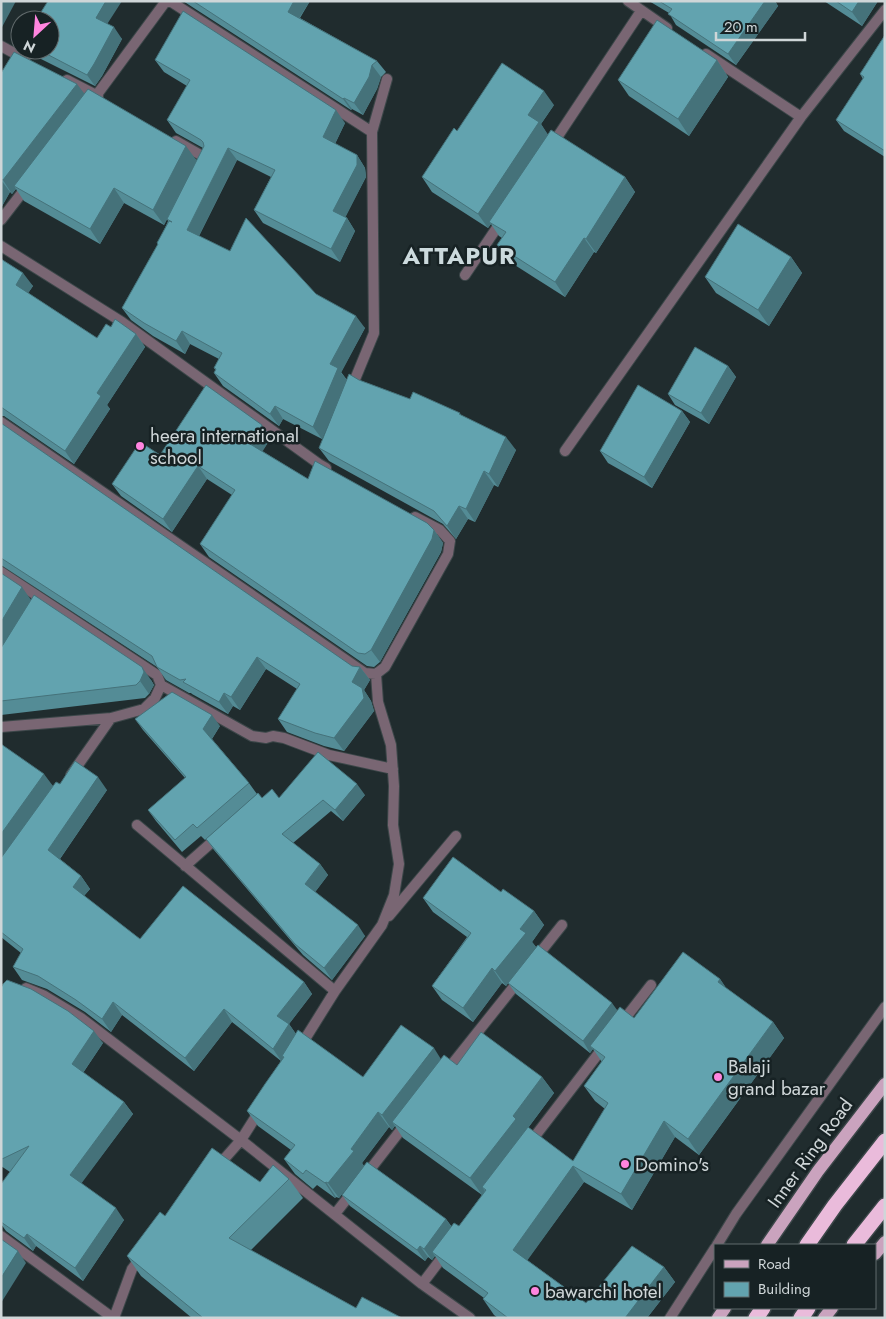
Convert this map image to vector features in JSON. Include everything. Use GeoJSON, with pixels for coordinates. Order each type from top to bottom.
{"type":"FeatureCollection","features":[{"type":"Feature","properties":{"kind":"highway"},"geometry":{"type":"LineString","coordinates":[[808,1244],[835,1205],[885,1141]]}},
{"type":"Feature","properties":{"kind":"highway"},"geometry":{"type":"LineString","coordinates":[[855,1244],[885,1206]]}},
{"type":"Feature","properties":{"kind":"main road","name":"Inner Ring Road"},"geometry":{"type":"LineString","coordinates":[[768,1244],[818,1171],[885,1084]]}},
{"type":"Feature","properties":{"kind":"main road"},"geometry":{"type":"LineString","coordinates":[[876,1253],[885,1242]]}},
{"type":"Feature","properties":{"kind":"street"},"geometry":{"type":"LineString","coordinates":[[85,111],[101,98],[168,1],[372,132]]}},
{"type":"Feature","properties":{"kind":"street"},"geometry":{"type":"LineString","coordinates":[[628,1],[673,32]]}},
{"type":"Feature","properties":{"kind":"street"},"geometry":{"type":"LineString","coordinates":[[548,151],[641,10]]}},
{"type":"Feature","properties":{"kind":"street"},"geometry":{"type":"LineString","coordinates":[[565,451],[801,117],[885,10]]}},
{"type":"Feature","properties":{"kind":"street"},"geometry":{"type":"LineString","coordinates":[[1,46],[36,64]]}},
{"type":"Feature","properties":{"kind":"street"},"geometry":{"type":"LineString","coordinates":[[697,48],[801,117]]}},
{"type":"Feature","properties":{"kind":"street"},"geometry":{"type":"LineString","coordinates":[[62,78],[101,98]]}},
{"type":"Feature","properties":{"kind":"street"},"geometry":{"type":"LineString","coordinates":[[348,394],[374,333],[372,132],[387,80]]}},
{"type":"Feature","properties":{"kind":"street"},"geometry":{"type":"LineString","coordinates":[[164,134],[206,158],[197,176]]}},
{"type":"Feature","properties":{"kind":"street"},"geometry":{"type":"LineString","coordinates":[[1,220],[37,173]]}},
{"type":"Feature","properties":{"kind":"street"},"geometry":{"type":"LineString","coordinates":[[465,275],[509,209]]}},
{"type":"Feature","properties":{"kind":"street"},"geometry":{"type":"LineString","coordinates":[[1,246],[124,318],[320,460],[336,474]]}},
{"type":"Feature","properties":{"kind":"street"},"geometry":{"type":"LineString","coordinates":[[1,422],[365,673],[376,674],[385,667],[448,554],[450,541],[440,530],[405,511]]}},
{"type":"Feature","properties":{"kind":"street"},"geometry":{"type":"LineString","coordinates":[[1,572],[39,602],[157,675],[162,685],[252,736],[284,738],[329,755],[393,769]]}},
{"type":"Feature","properties":{"kind":"street"},"geometry":{"type":"LineString","coordinates":[[376,674],[378,702],[391,745],[394,786],[393,825],[400,864],[394,895],[382,924]]}},
{"type":"Feature","properties":{"kind":"street"},"geometry":{"type":"LineString","coordinates":[[1,727],[111,718],[144,709],[155,698],[162,685]]}},
{"type":"Feature","properties":{"kind":"street"},"geometry":{"type":"LineString","coordinates":[[65,783],[111,718]]}},
{"type":"Feature","properties":{"kind":"street"},"geometry":{"type":"LineString","coordinates":[[137,825],[335,992]]}},
{"type":"Feature","properties":{"kind":"street"},"geometry":{"type":"LineString","coordinates":[[185,866],[229,827]]}},
{"type":"Feature","properties":{"kind":"street"},"geometry":{"type":"LineString","coordinates":[[294,1057],[335,992],[382,924],[456,836]]}},
{"type":"Feature","properties":{"kind":"street"},"geometry":{"type":"LineString","coordinates":[[440,1081],[562,925]]}},
{"type":"Feature","properties":{"kind":"street"},"geometry":{"type":"LineString","coordinates":[[524,1150],[651,985]]}},
{"type":"Feature","properties":{"kind":"street"},"geometry":{"type":"LineString","coordinates":[[13,986],[19,986],[43,995],[81,1018],[241,1140],[422,1284],[470,1318]]}},
{"type":"Feature","properties":{"kind":"street"},"geometry":{"type":"LineString","coordinates":[[718,1244],[736,1214],[885,1007]]}},
{"type":"Feature","properties":{"kind":"street"},"geometry":{"type":"LineString","coordinates":[[209,1176],[241,1140],[268,1099]]}},
{"type":"Feature","properties":{"kind":"street"},"geometry":{"type":"LineString","coordinates":[[335,1214],[415,1112]]}},
{"type":"Feature","properties":{"kind":"street"},"geometry":{"type":"LineString","coordinates":[[1,1236],[114,1318],[132,1269],[148,1248]]}},
{"type":"Feature","properties":{"kind":"street"},"geometry":{"type":"LineString","coordinates":[[422,1284],[452,1245]]}},
{"type":"Feature","properties":{"kind":"street"},"geometry":{"type":"LineString","coordinates":[[670,1318],[714,1250]]}},
{"type":"Feature","properties":{"kind":"building"},"geometry":{"type":"Polygon","coordinates":[[[48,1],[106,1],[96,18],[114,27],[87,75],[58,60],[60,60],[60,10],[42,10],[48,1]]]}},
{"type":"Feature","properties":{"kind":"building"},"geometry":{"type":"Polygon","coordinates":[[[193,1],[294,1],[288,12],[377,61],[372,65],[369,77],[354,103],[343,99],[193,1]]]}},
{"type":"Feature","properties":{"kind":"building"},"geometry":{"type":"Polygon","coordinates":[[[659,1],[765,1],[728,54],[668,14],[672,9],[659,1]]]}},
{"type":"Feature","properties":{"kind":"building"},"geometry":{"type":"Polygon","coordinates":[[[836,1],[859,1],[852,12],[836,1]]]}},
{"type":"Feature","properties":{"kind":"building"},"geometry":{"type":"Polygon","coordinates":[[[183,11],[336,110],[323,137],[357,155],[357,165],[333,211],[347,218],[331,249],[254,210],[275,170],[228,148],[187,230],[230,251],[246,218],[316,294],[356,316],[330,364],[338,368],[313,427],[275,406],[270,414],[214,373],[216,369],[214,368],[222,353],[182,331],[176,341],[122,308],[169,221],[172,222],[167,219],[204,146],[201,140],[167,120],[190,80],[155,60],[183,11]]]}},
{"type":"Feature","properties":{"kind":"building"},"geometry":{"type":"Polygon","coordinates":[[[657,20],[717,60],[678,119],[618,80],[657,20]]]}},
{"type":"Feature","properties":{"kind":"building"},"geometry":{"type":"Polygon","coordinates":[[[885,35],[885,151],[836,120],[864,77],[860,74],[885,35]]]}},
{"type":"Feature","properties":{"kind":"building"},"geometry":{"type":"Polygon","coordinates":[[[10,58],[10,60],[30,60],[77,84],[3,180],[1,179],[1,73],[10,58]]]}},
{"type":"Feature","properties":{"kind":"building"},"geometry":{"type":"Polygon","coordinates":[[[502,63],[544,91],[528,115],[539,122],[478,214],[422,177],[454,128],[457,131],[502,63]]]}},
{"type":"Feature","properties":{"kind":"building"},"geometry":{"type":"Polygon","coordinates":[[[88,89],[186,146],[153,210],[114,188],[90,229],[14,186],[88,89]]]}},
{"type":"Feature","properties":{"kind":"building"},"geometry":{"type":"Polygon","coordinates":[[[551,130],[625,177],[586,239],[584,238],[555,282],[497,245],[506,232],[489,222],[551,130]]]}},
{"type":"Feature","properties":{"kind":"building"},"geometry":{"type":"Polygon","coordinates":[[[738,224],[791,257],[758,310],[705,277],[738,224]]]}},
{"type":"Feature","properties":{"kind":"building"},"geometry":{"type":"Polygon","coordinates":[[[1,259],[23,273],[16,285],[97,338],[106,324],[111,327],[115,319],[136,334],[97,393],[101,396],[65,451],[1,407],[1,259]]]}},
{"type":"Feature","properties":{"kind":"building"},"geometry":{"type":"Polygon","coordinates":[[[695,347],[728,366],[701,413],[668,394],[695,347]]]}},
{"type":"Feature","properties":{"kind":"building"},"geometry":{"type":"Polygon","coordinates":[[[349,374],[359,380],[410,399],[413,392],[460,413],[506,437],[489,474],[484,471],[466,509],[459,506],[447,526],[434,511],[319,448],[349,374]]]}},
{"type":"Feature","properties":{"kind":"building"},"geometry":{"type":"Polygon","coordinates":[[[206,385],[262,425],[250,444],[308,479],[315,461],[427,523],[434,530],[432,539],[371,650],[365,654],[358,653],[200,544],[235,490],[198,466],[163,519],[112,484],[140,442],[160,455],[206,385]]]}},
{"type":"Feature","properties":{"kind":"building"},"geometry":{"type":"Polygon","coordinates":[[[638,385],[682,411],[644,477],[600,451],[638,385]]]}},
{"type":"Feature","properties":{"kind":"building"},"geometry":{"type":"Polygon","coordinates":[[[1,423],[352,666],[360,667],[352,682],[362,688],[364,698],[334,738],[278,719],[300,684],[257,657],[231,697],[224,693],[219,702],[183,682],[186,679],[180,680],[157,667],[152,656],[1,558],[1,423]]]}},
{"type":"Feature","properties":{"kind":"building"},"geometry":{"type":"Polygon","coordinates":[[[1,573],[22,587],[1,622],[1,573]]]}},
{"type":"Feature","properties":{"kind":"building"},"geometry":{"type":"Polygon","coordinates":[[[34,595],[142,667],[144,672],[140,681],[136,685],[1,701],[1,648],[34,595]]]}},
{"type":"Feature","properties":{"kind":"building"},"geometry":{"type":"Polygon","coordinates":[[[172,692],[212,715],[203,729],[249,783],[197,828],[193,824],[175,840],[148,810],[186,777],[135,719],[172,692]]]}},
{"type":"Feature","properties":{"kind":"building"},"geometry":{"type":"Polygon","coordinates":[[[1,744],[44,774],[1,834],[1,744]]]}},
{"type":"Feature","properties":{"kind":"building"},"geometry":{"type":"Polygon","coordinates":[[[318,752],[357,784],[335,810],[323,800],[282,834],[320,864],[305,884],[358,925],[324,968],[295,944],[206,839],[258,793],[262,798],[272,789],[279,798],[318,752]]]}},
{"type":"Feature","properties":{"kind":"building"},"geometry":{"type":"Polygon","coordinates":[[[75,761],[98,777],[48,850],[81,876],[73,887],[140,939],[183,886],[304,982],[277,1016],[289,1024],[273,1049],[224,1009],[185,1058],[113,1002],[102,1019],[38,976],[13,967],[23,949],[1,932],[1,858],[56,782],[60,784],[75,761]]]}},
{"type":"Feature","properties":{"kind":"building"},"geometry":{"type":"Polygon","coordinates":[[[453,857],[501,892],[503,889],[534,911],[520,929],[526,933],[495,971],[492,968],[463,1008],[432,986],[471,933],[423,898],[453,857]]]}},
{"type":"Feature","properties":{"kind":"building"},"geometry":{"type":"Polygon","coordinates":[[[538,945],[612,1003],[583,1041],[508,983],[538,945]]]}},
{"type":"Feature","properties":{"kind":"building"},"geometry":{"type":"Polygon","coordinates":[[[683,952],[720,979],[718,982],[773,1022],[688,1139],[664,1121],[621,1194],[573,1166],[513,1250],[586,1303],[632,1246],[664,1267],[625,1318],[508,1318],[483,1299],[488,1293],[432,1252],[454,1223],[459,1226],[486,1190],[482,1187],[528,1127],[573,1161],[608,1103],[584,1086],[605,1057],[590,1046],[620,1007],[634,1018],[683,952]]]}},
{"type":"Feature","properties":{"kind":"building"},"geometry":{"type":"Polygon","coordinates":[[[7,980],[31,989],[68,1011],[94,1031],[72,1064],[124,1102],[70,1175],[116,1208],[75,1268],[27,1234],[24,1238],[1,1222],[1,1184],[29,1146],[1,1159],[1,988],[7,980]]]}},
{"type":"Feature","properties":{"kind":"building"},"geometry":{"type":"Polygon","coordinates":[[[401,1025],[434,1048],[382,1115],[378,1112],[351,1149],[354,1151],[328,1183],[325,1183],[306,1170],[303,1174],[284,1159],[295,1145],[247,1111],[284,1057],[282,1056],[298,1030],[363,1077],[401,1025]]]}},
{"type":"Feature","properties":{"kind":"building"},"geometry":{"type":"Polygon","coordinates":[[[481,1032],[542,1077],[513,1116],[516,1119],[470,1178],[392,1122],[444,1055],[457,1065],[481,1032]]]}},
{"type":"Feature","properties":{"kind":"building"},"geometry":{"type":"Polygon","coordinates":[[[212,1148],[260,1182],[273,1165],[289,1179],[229,1238],[356,1308],[362,1297],[402,1318],[203,1318],[127,1256],[160,1212],[165,1216],[212,1148]]]}},
{"type":"Feature","properties":{"kind":"building"},"geometry":{"type":"Polygon","coordinates":[[[367,1162],[446,1219],[424,1249],[420,1246],[417,1250],[342,1195],[367,1162]]]}},
{"type":"Feature","properties":{"kind":"building"},"geometry":{"type":"Polygon","coordinates":[[[1,1239],[18,1251],[1,1278],[1,1239]]]}},
{"type":"Feature","properties":{"kind":"place","name":"heera international school"},"geometry":{"type":"Point","coordinates":[140,446]}},
{"type":"Feature","properties":{"kind":"place","name":"Balaji grand bazar"},"geometry":{"type":"Point","coordinates":[718,1077]}},
{"type":"Feature","properties":{"kind":"place","name":"Domino's"},"geometry":{"type":"Point","coordinates":[625,1164]}},
{"type":"Feature","properties":{"kind":"place","name":"bawarchi hotel"},"geometry":{"type":"Point","coordinates":[535,1291]}},
{"type":"Feature","properties":{"kind":"district","name":"ATTAPUR"},"geometry":{"type":"Point","coordinates":[459,255]}}]}
